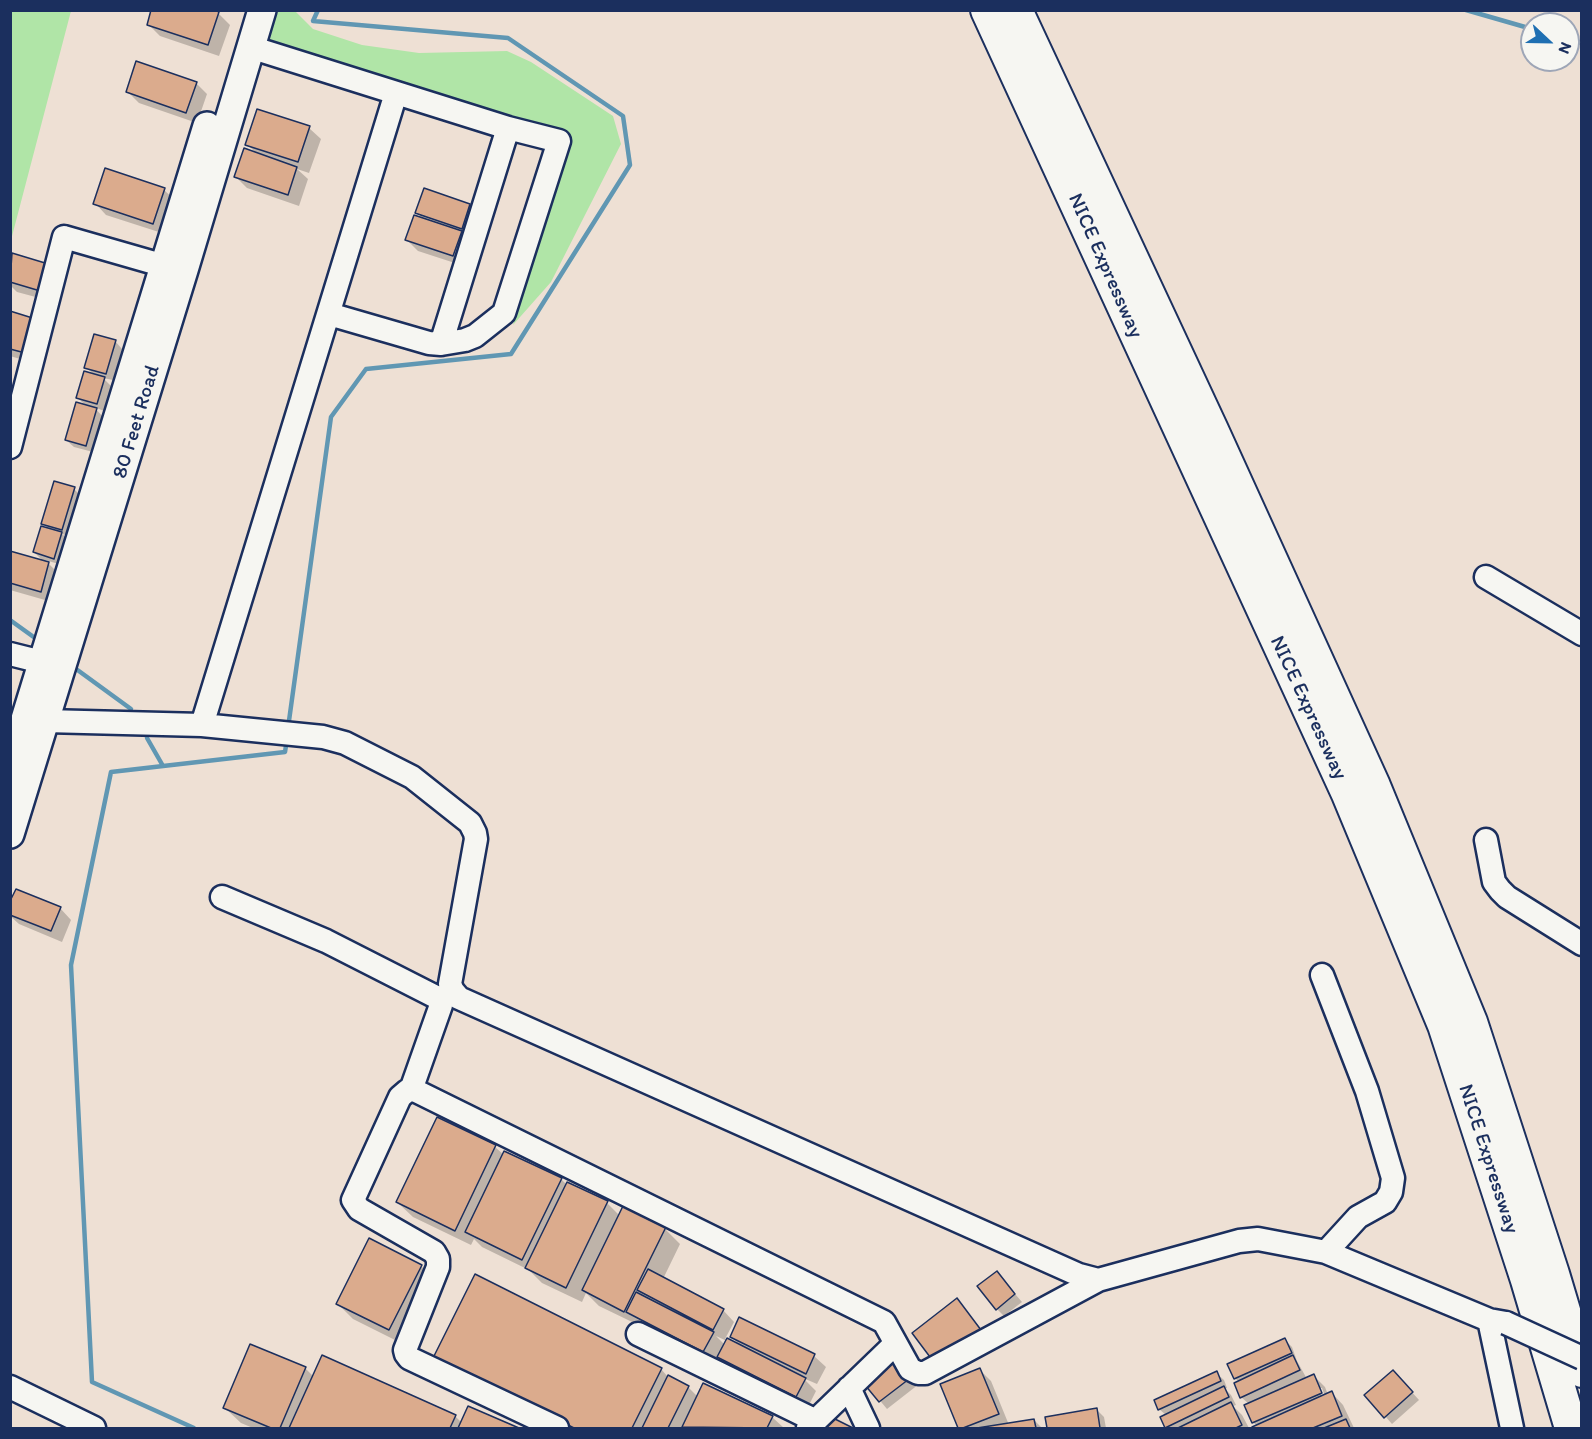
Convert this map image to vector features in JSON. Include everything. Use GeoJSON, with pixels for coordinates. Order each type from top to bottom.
{"type":"FeatureCollection","features":[{"type":"Feature","properties":{"kind":"highway","name":"NICE Expressway"},"geometry":{"type":"LineString","coordinates":[[987,10],[1348,794],[1439,1014],[1527,1280],[1571,1428]]}},
{"type":"Feature","properties":{"kind":"highway","name":"NICE Expressway"},"geometry":{"type":"LineString","coordinates":[[1016,10],[1212,430],[1379,797],[1471,1023],[1550,1263],[1581,1371]]}},
{"type":"Feature","properties":{"kind":"main road","name":"80 Feet Road"},"geometry":{"type":"LineString","coordinates":[[10,834],[45,721],[52,665],[165,266],[243,10]]}},
{"type":"Feature","properties":{"kind":"main road","name":"80 Feet Road"},"geometry":{"type":"LineString","coordinates":[[10,768],[52,665],[184,270],[261,10]]}},
{"type":"Feature","properties":{"kind":"street"},"geometry":{"type":"LineString","coordinates":[[250,47],[508,128],[559,141],[504,314],[470,339],[441,344],[424,342],[329,314]]}},
{"type":"Feature","properties":{"kind":"street"},"geometry":{"type":"LineString","coordinates":[[202,725],[396,93]]}},
{"type":"Feature","properties":{"kind":"street"},"geometry":{"type":"LineString","coordinates":[[441,344],[508,128]]}},
{"type":"Feature","properties":{"kind":"street"},"geometry":{"type":"LineString","coordinates":[[10,447],[64,237],[165,266]]}},
{"type":"Feature","properties":{"kind":"street"},"geometry":{"type":"LineString","coordinates":[[1486,577],[1581,634]]}},
{"type":"Feature","properties":{"kind":"street"},"geometry":{"type":"LineString","coordinates":[[10,654],[52,665]]}},
{"type":"Feature","properties":{"kind":"street"},"geometry":{"type":"LineString","coordinates":[[45,721],[202,725],[297,733],[345,743],[412,777],[472,826],[476,839],[450,984],[453,992],[459,998],[1079,1275],[1098,1280]]}},
{"type":"Feature","properties":{"kind":"street"},"geometry":{"type":"LineString","coordinates":[[1486,840],[1494,882],[1500,890],[1507,897],[1581,944]]}},
{"type":"Feature","properties":{"kind":"street"},"geometry":{"type":"LineString","coordinates":[[222,897],[326,941],[438,998],[441,1005],[411,1090]]}},
{"type":"Feature","properties":{"kind":"street"},"geometry":{"type":"LineString","coordinates":[[1322,975],[1367,1091],[1393,1178],[1391,1192],[1385,1202],[1359,1217],[1326,1252]]}},
{"type":"Feature","properties":{"kind":"street"},"geometry":{"type":"LineString","coordinates":[[557,1428],[409,1358],[405,1354],[438,1267],[438,1259],[434,1252],[359,1209],[353,1200],[403,1093],[411,1090],[884,1322],[910,1369],[918,1373],[925,1373],[1098,1280],[1250,1239],[1326,1252],[1498,1321],[1581,1358]]}},
{"type":"Feature","properties":{"kind":"street"},"geometry":{"type":"LineString","coordinates":[[1498,1321],[1512,1428]]}},
{"type":"Feature","properties":{"kind":"street"},"geometry":{"type":"LineString","coordinates":[[638,1334],[812,1425],[896,1344]]}},
{"type":"Feature","properties":{"kind":"street"},"geometry":{"type":"LineString","coordinates":[[10,1387],[81,1426]]}},
{"type":"Feature","properties":{"kind":"street"},"geometry":{"type":"LineString","coordinates":[[849,1388],[868,1428]]}},
{"type":"Feature","properties":{"kind":"green space"},"geometry":{"type":"Polygon","coordinates":[[[294,10],[313,29],[362,45],[419,53],[507,51],[531,62],[613,116],[621,144],[551,282],[513,325],[569,133],[266,45],[278,11],[294,10]]]}},
{"type":"Feature","properties":{"kind":"green space"},"geometry":{"type":"Polygon","coordinates":[[[10,11],[71,11],[11,240],[10,11]]]}},
{"type":"Feature","properties":{"kind":"building"},"geometry":{"type":"Polygon","coordinates":[[[151,10],[215,10],[219,12],[208,45],[147,25],[151,10]]]}},
{"type":"Feature","properties":{"kind":"building"},"geometry":{"type":"Polygon","coordinates":[[[136,61],[197,82],[186,113],[126,92],[136,61]]]}},
{"type":"Feature","properties":{"kind":"building"},"geometry":{"type":"Polygon","coordinates":[[[257,109],[310,126],[298,162],[245,145],[257,109]]]}},
{"type":"Feature","properties":{"kind":"building"},"geometry":{"type":"Polygon","coordinates":[[[244,148],[297,167],[288,195],[234,177],[244,148]]]}},
{"type":"Feature","properties":{"kind":"building"},"geometry":{"type":"Polygon","coordinates":[[[105,168],[165,188],[153,224],[93,204],[105,168]]]}},
{"type":"Feature","properties":{"kind":"building"},"geometry":{"type":"Polygon","coordinates":[[[424,188],[470,204],[462,229],[415,213],[424,188]]]}},
{"type":"Feature","properties":{"kind":"building"},"geometry":{"type":"Polygon","coordinates":[[[414,215],[462,231],[453,256],[405,240],[414,215]]]}},
{"type":"Feature","properties":{"kind":"building"},"geometry":{"type":"Polygon","coordinates":[[[12,253],[55,266],[47,293],[10,282],[12,253]]]}},
{"type":"Feature","properties":{"kind":"building"},"geometry":{"type":"Polygon","coordinates":[[[10,311],[39,320],[29,354],[10,349],[10,311]]]}},
{"type":"Feature","properties":{"kind":"building"},"geometry":{"type":"Polygon","coordinates":[[[94,334],[116,340],[106,374],[84,368],[94,334]]]}},
{"type":"Feature","properties":{"kind":"building"},"geometry":{"type":"Polygon","coordinates":[[[84,371],[105,377],[97,404],[76,398],[84,371]]]}},
{"type":"Feature","properties":{"kind":"building"},"geometry":{"type":"Polygon","coordinates":[[[76,402],[97,408],[86,446],[65,440],[76,402]]]}},
{"type":"Feature","properties":{"kind":"building"},"geometry":{"type":"Polygon","coordinates":[[[54,481],[75,487],[62,530],[41,524],[54,481]]]}},
{"type":"Feature","properties":{"kind":"building"},"geometry":{"type":"Polygon","coordinates":[[[41,526],[62,532],[54,559],[33,552],[41,526]]]}},
{"type":"Feature","properties":{"kind":"building"},"geometry":{"type":"Polygon","coordinates":[[[10,551],[49,562],[41,592],[10,583],[10,551]]]}},
{"type":"Feature","properties":{"kind":"building"},"geometry":{"type":"Polygon","coordinates":[[[16,889],[61,907],[51,931],[10,915],[10,901],[16,889]]]}},
{"type":"Feature","properties":{"kind":"building"},"geometry":{"type":"Polygon","coordinates":[[[437,1117],[496,1145],[455,1231],[396,1202],[437,1117]]]}},
{"type":"Feature","properties":{"kind":"building"},"geometry":{"type":"Polygon","coordinates":[[[504,1151],[562,1178],[522,1260],[465,1232],[504,1151]]]}},
{"type":"Feature","properties":{"kind":"building"},"geometry":{"type":"Polygon","coordinates":[[[567,1182],[608,1201],[566,1288],[525,1268],[567,1182]]]}},
{"type":"Feature","properties":{"kind":"building"},"geometry":{"type":"Polygon","coordinates":[[[623,1206],[666,1227],[624,1312],[582,1290],[623,1206]]]}},
{"type":"Feature","properties":{"kind":"building"},"geometry":{"type":"Polygon","coordinates":[[[369,1238],[422,1265],[389,1330],[336,1304],[369,1238]]]}},
{"type":"Feature","properties":{"kind":"building"},"geometry":{"type":"Polygon","coordinates":[[[648,1269],[724,1309],[713,1330],[637,1290],[648,1269]]]}},
{"type":"Feature","properties":{"kind":"building"},"geometry":{"type":"Polygon","coordinates":[[[997,1271],[1015,1294],[996,1310],[977,1286],[997,1271]]]}},
{"type":"Feature","properties":{"kind":"building"},"geometry":{"type":"Polygon","coordinates":[[[475,1274],[662,1368],[632,1428],[574,1428],[433,1358],[475,1274]]]}},
{"type":"Feature","properties":{"kind":"building"},"geometry":{"type":"Polygon","coordinates":[[[636,1292],[714,1332],[703,1352],[626,1312],[636,1292]]]}},
{"type":"Feature","properties":{"kind":"building"},"geometry":{"type":"Polygon","coordinates":[[[957,1298],[981,1330],[936,1365],[912,1333],[957,1298]]]}},
{"type":"Feature","properties":{"kind":"building"},"geometry":{"type":"Polygon","coordinates":[[[739,1317],[815,1354],[806,1374],[730,1337],[739,1317]]]}},
{"type":"Feature","properties":{"kind":"building"},"geometry":{"type":"Polygon","coordinates":[[[727,1338],[806,1378],[796,1397],[717,1357],[727,1338]]]}},
{"type":"Feature","properties":{"kind":"building"},"geometry":{"type":"Polygon","coordinates":[[[1285,1338],[1292,1353],[1234,1379],[1227,1364],[1285,1338]]]}},
{"type":"Feature","properties":{"kind":"building"},"geometry":{"type":"Polygon","coordinates":[[[250,1344],[306,1367],[280,1428],[271,1428],[223,1408],[250,1344]]]}},
{"type":"Feature","properties":{"kind":"building"},"geometry":{"type":"Polygon","coordinates":[[[322,1355],[456,1415],[450,1428],[289,1428],[322,1355]]]}},
{"type":"Feature","properties":{"kind":"building"},"geometry":{"type":"Polygon","coordinates":[[[1293,1355],[1300,1370],[1240,1398],[1234,1383],[1293,1355]]]}},
{"type":"Feature","properties":{"kind":"building"},"geometry":{"type":"Polygon","coordinates":[[[899,1358],[913,1376],[879,1402],[865,1385],[899,1358]]]}},
{"type":"Feature","properties":{"kind":"building"},"geometry":{"type":"Polygon","coordinates":[[[980,1368],[999,1414],[958,1428],[940,1384],[980,1368]]]}},
{"type":"Feature","properties":{"kind":"building"},"geometry":{"type":"Polygon","coordinates":[[[1393,1370],[1413,1392],[1384,1418],[1364,1395],[1393,1370]]]}},
{"type":"Feature","properties":{"kind":"building"},"geometry":{"type":"Polygon","coordinates":[[[1217,1371],[1221,1381],[1158,1410],[1154,1400],[1217,1371]]]}},
{"type":"Feature","properties":{"kind":"building"},"geometry":{"type":"Polygon","coordinates":[[[1314,1374],[1322,1393],[1252,1423],[1244,1405],[1314,1374]]]}},
{"type":"Feature","properties":{"kind":"building"},"geometry":{"type":"Polygon","coordinates":[[[668,1375],[689,1386],[668,1428],[642,1428],[668,1375]]]}},
{"type":"Feature","properties":{"kind":"building"},"geometry":{"type":"Polygon","coordinates":[[[703,1383],[773,1416],[767,1428],[682,1427],[703,1383]]]}},
{"type":"Feature","properties":{"kind":"building"},"geometry":{"type":"Polygon","coordinates":[[[1224,1386],[1229,1397],[1165,1428],[1160,1417],[1224,1386]]]}},
{"type":"Feature","properties":{"kind":"building"},"geometry":{"type":"Polygon","coordinates":[[[1332,1391],[1342,1416],[1313,1428],[1252,1428],[1252,1427],[1332,1391]]]}},
{"type":"Feature","properties":{"kind":"building"},"geometry":{"type":"Polygon","coordinates":[[[1231,1402],[1242,1425],[1236,1428],[1178,1428],[1231,1402]]]}},
{"type":"Feature","properties":{"kind":"building"},"geometry":{"type":"Polygon","coordinates":[[[468,1406],[519,1428],[458,1428],[468,1406]]]}},
{"type":"Feature","properties":{"kind":"building"},"geometry":{"type":"Polygon","coordinates":[[[1097,1408],[1100,1428],[1047,1428],[1045,1417],[1097,1408]]]}},
{"type":"Feature","properties":{"kind":"building"},"geometry":{"type":"Polygon","coordinates":[[[829,1416],[853,1428],[823,1428],[829,1416]]]}},
{"type":"Feature","properties":{"kind":"building"},"geometry":{"type":"Polygon","coordinates":[[[1034,1419],[1036,1428],[977,1428],[1034,1419]]]}},
{"type":"Feature","properties":{"kind":"building"},"geometry":{"type":"Polygon","coordinates":[[[1346,1419],[1350,1428],[1324,1428],[1346,1419]]]}},
{"type":"Feature","properties":{"kind":"waterway"},"geometry":{"type":"LineString","coordinates":[[288,728],[331,417],[366,369],[511,354],[630,165],[623,116],[508,38],[313,21],[318,10]]}},
{"type":"Feature","properties":{"kind":"waterway"},"geometry":{"type":"LineString","coordinates":[[1466,10],[1520,26]]}},
{"type":"Feature","properties":{"kind":"waterway"},"geometry":{"type":"LineString","coordinates":[[10,620],[35,638]]}},
{"type":"Feature","properties":{"kind":"waterway"},"geometry":{"type":"LineString","coordinates":[[72,666],[131,709]]}},
{"type":"Feature","properties":{"kind":"waterway"},"geometry":{"type":"LineString","coordinates":[[147,738],[163,766]]}},
{"type":"Feature","properties":{"kind":"waterway"},"geometry":{"type":"LineString","coordinates":[[194,1428],[92,1382],[71,965],[111,772],[285,752],[287,739]]}}]}
